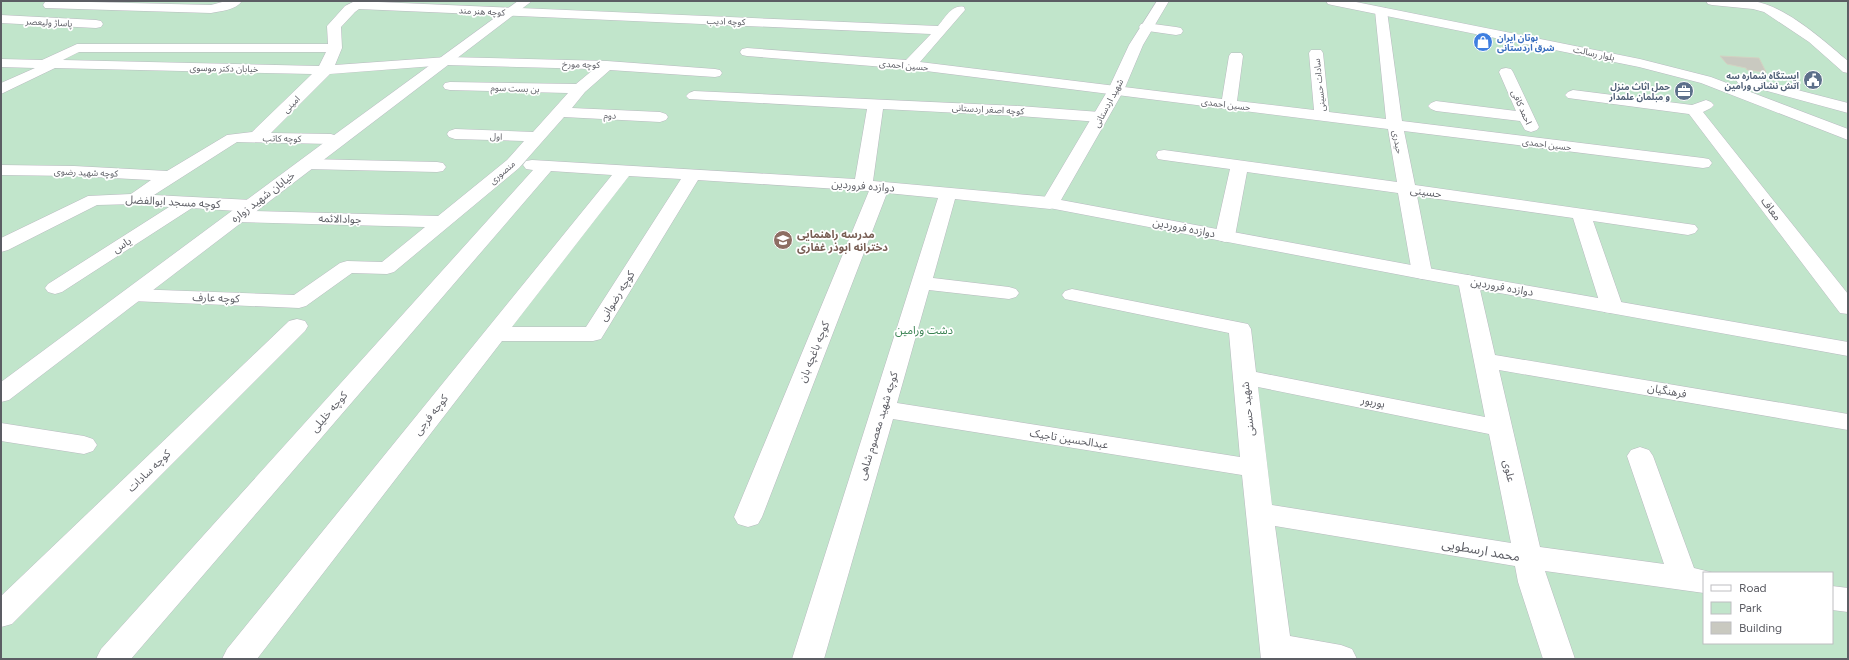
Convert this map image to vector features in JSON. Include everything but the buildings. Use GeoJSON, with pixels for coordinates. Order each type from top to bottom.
{"type":"FeatureCollection","features":[{"type":"Feature","properties":{"kind":"street"},"geometry":{"type":"LineString","coordinates":[[57,1],[49,5],[219,8],[236,1]]}},
{"type":"Feature","properties":{"kind":"street","name":"خیابان شهید زواره"},"geometry":{"type":"LineString","coordinates":[[1,394],[347,133],[447,61],[526,1]]}},
{"type":"Feature","properties":{"kind":"street","name":"شهید اردستانی"},"geometry":{"type":"LineString","coordinates":[[1050,203],[1116,90],[1136,45],[1163,1]]}},
{"type":"Feature","properties":{"kind":"street","name":"بلوار رسالت"},"geometry":{"type":"LineString","coordinates":[[1332,1],[1377,6],[1646,55],[1848,108]]}},
{"type":"Feature","properties":{"kind":"street"},"geometry":{"type":"LineString","coordinates":[[1712,1],[1753,4],[1769,9],[1814,39],[1848,69]]}},
{"type":"Feature","properties":{"kind":"street"},"geometry":{"type":"LineString","coordinates":[[325,70],[335,48],[334,26],[345,13],[361,3]]}},
{"type":"Feature","properties":{"kind":"street","name":"کوچه هنر مند"},"geometry":{"type":"LineString","coordinates":[[361,3],[511,13]]}},
{"type":"Feature","properties":{"kind":"street","name":"بلوار رسالت"},"geometry":{"type":"LineString","coordinates":[[1377,6],[1640,63],[1706,80],[1782,108],[1848,135]]}},
{"type":"Feature","properties":{"kind":"street","name":"حیدری"},"geometry":{"type":"LineString","coordinates":[[1377,6],[1395,125],[1422,273]]}},
{"type":"Feature","properties":{"kind":"street"},"geometry":{"type":"LineString","coordinates":[[910,65],[959,10]]}},
{"type":"Feature","properties":{"kind":"street","name":"کوچه ادیب"},"geometry":{"type":"LineString","coordinates":[[511,13],[942,30]]}},
{"type":"Feature","properties":{"kind":"street","name":"پاساژ ولیعصر"},"geometry":{"type":"LineString","coordinates":[[1,19],[96,24]]}},
{"type":"Feature","properties":{"kind":"street"},"geometry":{"type":"LineString","coordinates":[[1146,27],[1176,31]]}},
{"type":"Feature","properties":{"kind":"street"},"geometry":{"type":"LineString","coordinates":[[1,89],[77,48],[335,48]]}},
{"type":"Feature","properties":{"kind":"street","name":"حسین احمدی"},"geometry":{"type":"LineString","coordinates":[[747,52],[910,65],[1703,163]]}},
{"type":"Feature","properties":{"kind":"street","name":"سادات حسینی"},"geometry":{"type":"LineString","coordinates":[[1316,53],[1322,116]]}},
{"type":"Feature","properties":{"kind":"street"},"geometry":{"type":"LineString","coordinates":[[1229,104],[1236,56]]}},
{"type":"Feature","properties":{"kind":"street","name":"کوچه مورخ"},"geometry":{"type":"LineString","coordinates":[[447,61],[607,65],[715,72]]}},
{"type":"Feature","properties":{"kind":"street","name":"خیابان دکتر موسوی"},"geometry":{"type":"LineString","coordinates":[[1,63],[325,70],[447,61]]}},
{"type":"Feature","properties":{"kind":"street","name":"منصوری"},"geometry":{"type":"LineString","coordinates":[[387,268],[513,164],[580,89],[607,65]]}},
{"type":"Feature","properties":{"kind":"street","name":"امینی"},"geometry":{"type":"LineString","coordinates":[[257,137],[325,70]]}},
{"type":"Feature","properties":{"kind":"street","name":"احمد کافی"},"geometry":{"type":"LineString","coordinates":[[1506,72],[1538,143]]}},
{"type":"Feature","properties":{"kind":"street","name":"بن بست سوم"},"geometry":{"type":"LineString","coordinates":[[450,86],[580,89]]}},
{"type":"Feature","properties":{"kind":"street"},"geometry":{"type":"LineString","coordinates":[[1780,90],[1809,101],[1819,110],[1813,113],[1782,108]]}},
{"type":"Feature","properties":{"kind":"street","name":"معاف"},"geometry":{"type":"LineString","coordinates":[[1573,95],[1700,108],[1848,308]]}},
{"type":"Feature","properties":{"kind":"street","name":"کوچه اصغر اردستانی"},"geometry":{"type":"LineString","coordinates":[[694,96],[1019,111],[1100,117]]}},
{"type":"Feature","properties":{"kind":"street"},"geometry":{"type":"LineString","coordinates":[[872,186],[876,104]]}},
{"type":"Feature","properties":{"kind":"street"},"geometry":{"type":"LineString","coordinates":[[1436,106],[1526,117]]}},
{"type":"Feature","properties":{"kind":"street","name":"دوم"},"geometry":{"type":"LineString","coordinates":[[560,112],[660,117]]}},
{"type":"Feature","properties":{"kind":"street","name":"اول"},"geometry":{"type":"LineString","coordinates":[[455,134],[537,137]]}},
{"type":"Feature","properties":{"kind":"street","name":"کوچه کاتب"},"geometry":{"type":"LineString","coordinates":[[171,176],[233,138],[257,137],[331,139]]}},
{"type":"Feature","properties":{"kind":"street","name":"حسینی"},"geometry":{"type":"LineString","coordinates":[[1164,156],[1688,229]]}},
{"type":"Feature","properties":{"kind":"street"},"geometry":{"type":"LineString","coordinates":[[307,164],[437,167]]}},
{"type":"Feature","properties":{"kind":"street","name":"دوازده فروردین"},"geometry":{"type":"LineString","coordinates":[[513,164],[872,186],[1050,203],[1422,273],[1848,349]]}},
{"type":"Feature","properties":{"kind":"street","name":"کوچه خلیلی"},"geometry":{"type":"LineString","coordinates":[[112,659],[546,166]]}},
{"type":"Feature","properties":{"kind":"street"},"geometry":{"type":"LineString","coordinates":[[1225,236],[1239,166]]}},
{"type":"Feature","properties":{"kind":"street","name":"کوچه شهید رضوی"},"geometry":{"type":"LineString","coordinates":[[1,170],[74,171],[171,176]]}},
{"type":"Feature","properties":{"kind":"street","name":"کوچه فرجی"},"geometry":{"type":"LineString","coordinates":[[238,659],[624,171]]}},
{"type":"Feature","properties":{"kind":"street","name":"کوچه رضوانی"},"geometry":{"type":"LineString","coordinates":[[495,334],[594,334],[692,175]]}},
{"type":"Feature","properties":{"kind":"street"},"geometry":{"type":"LineString","coordinates":[[135,199],[171,176]]}},
{"type":"Feature","properties":{"kind":"street","name":"کوچه باغچه بان"},"geometry":{"type":"LineString","coordinates":[[748,517],[872,186]]}},
{"type":"Feature","properties":{"kind":"street","name":"کوچه شهید معصوم شاهی"},"geometry":{"type":"LineString","coordinates":[[808,659],[948,193]]}},
{"type":"Feature","properties":{"kind":"street","name":"کوچه مسجد ابوالفضل"},"geometry":{"type":"LineString","coordinates":[[1,246],[94,200],[135,199],[189,202],[245,211]]}},
{"type":"Feature","properties":{"kind":"street","name":"یاس"},"geometry":{"type":"LineString","coordinates":[[55,288],[189,202]]}},
{"type":"Feature","properties":{"kind":"street","name":"جوادالائمه"},"geometry":{"type":"LineString","coordinates":[[245,211],[442,222]]}},
{"type":"Feature","properties":{"kind":"street"},"geometry":{"type":"LineString","coordinates":[[1581,214],[1612,307]]}},
{"type":"Feature","properties":{"kind":"street","name":"کوچه سادات"},"geometry":{"type":"LineString","coordinates":[[1,615],[298,314],[347,267],[387,268]]}},
{"type":"Feature","properties":{"kind":"street","name":"علوی"},"geometry":{"type":"LineString","coordinates":[[1468,281],[1533,582],[1559,659]]}},
{"type":"Feature","properties":{"kind":"street"},"geometry":{"type":"LineString","coordinates":[[921,283],[1009,293]]}},
{"type":"Feature","properties":{"kind":"street","name":"کوچه عارف"},"geometry":{"type":"LineString","coordinates":[[132,295],[298,314]]}},
{"type":"Feature","properties":{"kind":"street","name":"شهید حسنی"},"geometry":{"type":"LineString","coordinates":[[1072,295],[1240,328],[1277,653]]}},
{"type":"Feature","properties":{"kind":"street","name":"فرهنگیان"},"geometry":{"type":"LineString","coordinates":[[1486,361],[1848,422]]}},
{"type":"Feature","properties":{"kind":"street","name":"بوربور"},"geometry":{"type":"LineString","coordinates":[[1245,376],[1500,428]]}},
{"type":"Feature","properties":{"kind":"street","name":"عبدالحسین تاجیک"},"geometry":{"type":"LineString","coordinates":[[883,409],[1255,468]]}},
{"type":"Feature","properties":{"kind":"street"},"geometry":{"type":"LineString","coordinates":[[1,432],[84,445]]}},
{"type":"Feature","properties":{"kind":"street"},"geometry":{"type":"LineString","coordinates":[[1640,456],[1694,580]]}},
{"type":"Feature","properties":{"kind":"street","name":"محمد ارسطویی"},"geometry":{"type":"LineString","coordinates":[[1260,513],[1528,558],[1694,580]]}},
{"type":"Feature","properties":{"kind":"street"},"geometry":{"type":"LineString","coordinates":[[1833,598],[1848,600]]}},
{"type":"Feature","properties":{"kind":"street"},"geometry":{"type":"LineString","coordinates":[[1277,653],[1341,659]]}},
{"type":"Feature","properties":{"kind":"green space","name":"دشت ورامین"},"geometry":{"type":"Polygon","coordinates":[[[1,1],[1848,1],[1848,659],[1,659],[1,1]]]}},
{"type":"Feature","properties":{"kind":"place","name":"بوتان ایران شرق اردستانی"},"geometry":{"type":"Point","coordinates":[1483,42]}},
{"type":"Feature","properties":{"kind":"place","name":"ایستگاه شماره سه آتش نشانی ورامین"},"geometry":{"type":"Point","coordinates":[1813,80]}},
{"type":"Feature","properties":{"kind":"place","name":"حمل اثاث منزل و مبلمان علمدار"},"geometry":{"type":"Point","coordinates":[1684,91]}},
{"type":"Feature","properties":{"kind":"place","name":"مدرسه راهنمایی دخترانه ابوذر غفاری"},"geometry":{"type":"Point","coordinates":[783,240]}}]}
